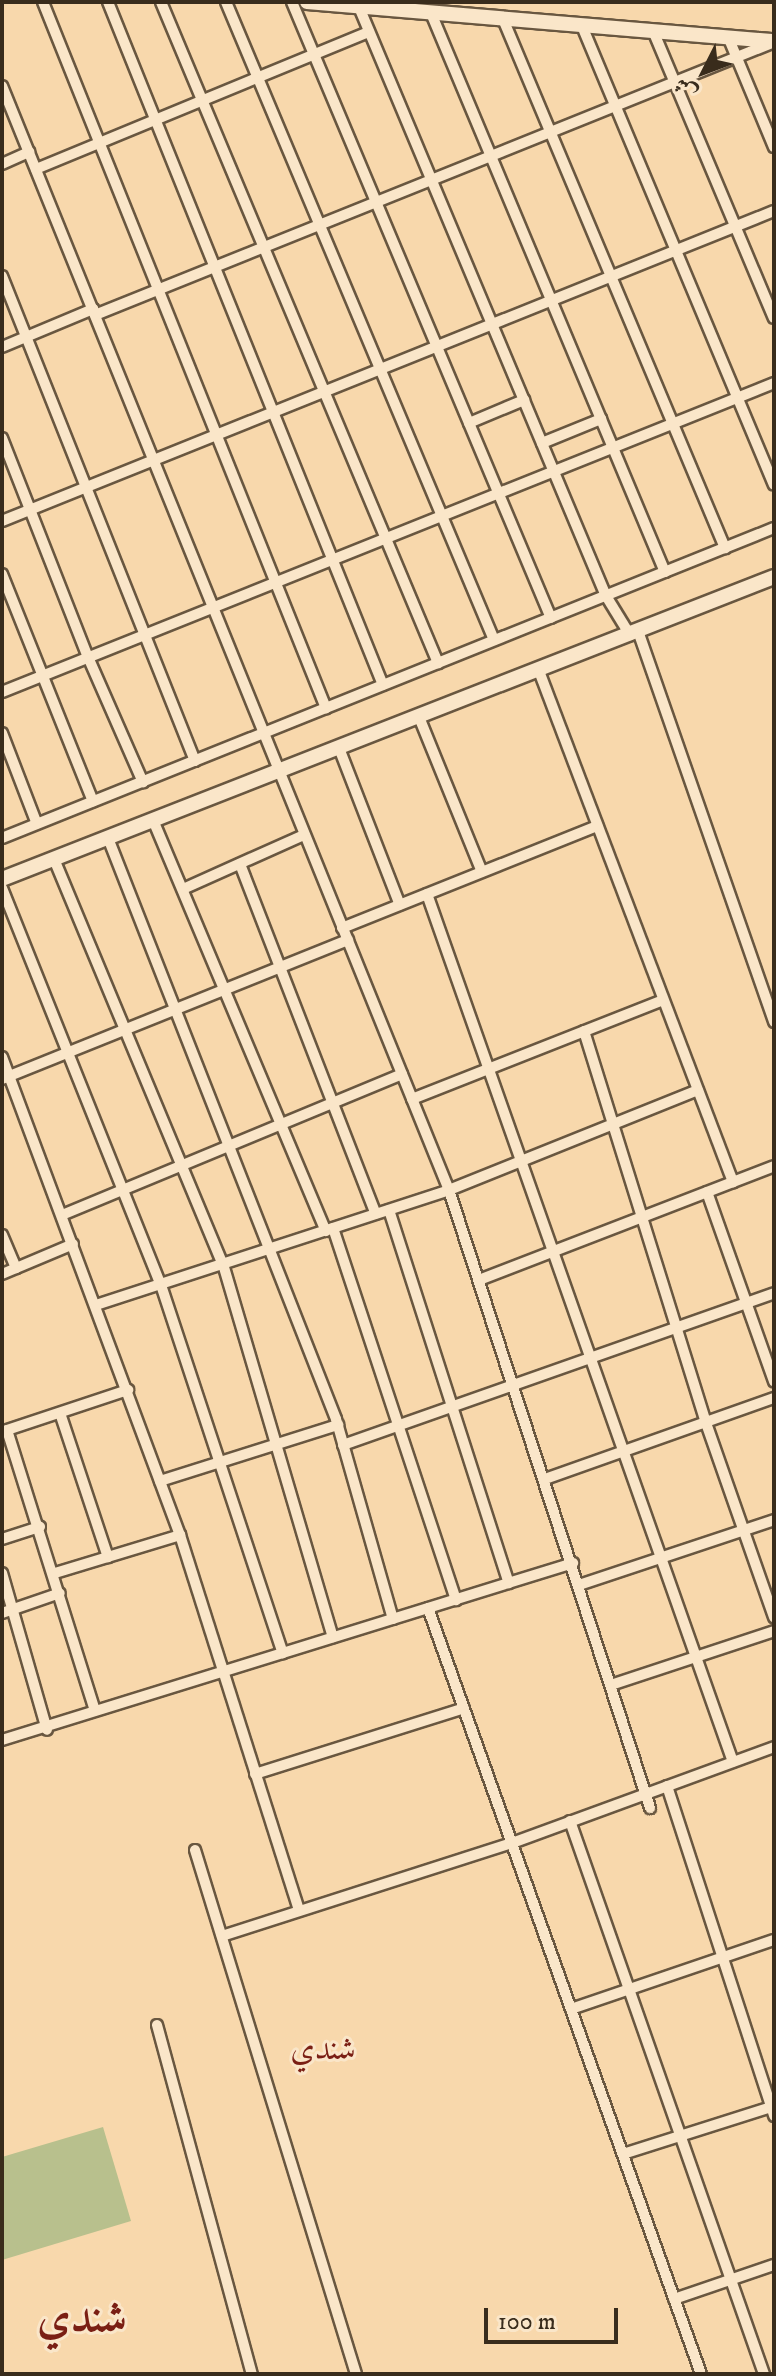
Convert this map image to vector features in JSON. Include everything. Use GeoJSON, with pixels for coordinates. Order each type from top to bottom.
{"type":"FeatureCollection","features":[{"type":"Feature","properties":{"kind":"street"},"geometry":{"type":"LineString","coordinates":[[43,2],[326,708]]}},
{"type":"Feature","properties":{"kind":"street"},"geometry":{"type":"LineString","coordinates":[[108,2],[383,685]]}},
{"type":"Feature","properties":{"kind":"street"},"geometry":{"type":"LineString","coordinates":[[161,2],[438,663]]}},
{"type":"Feature","properties":{"kind":"street"},"geometry":{"type":"LineString","coordinates":[[226,2],[494,640]]}},
{"type":"Feature","properties":{"kind":"street"},"geometry":{"type":"LineString","coordinates":[[292,2],[551,618]]}},
{"type":"Feature","properties":{"kind":"street"},"geometry":{"type":"LineString","coordinates":[[307,2],[774,42]]}},
{"type":"Feature","properties":{"kind":"street"},"geometry":{"type":"LineString","coordinates":[[359,7],[606,596],[634,633],[774,1022]]}},
{"type":"Feature","properties":{"kind":"street"},"geometry":{"type":"LineString","coordinates":[[431,13],[665,572]]}},
{"type":"Feature","properties":{"kind":"street"},"geometry":{"type":"LineString","coordinates":[[503,19],[725,548]]}},
{"type":"Feature","properties":{"kind":"street"},"geometry":{"type":"LineString","coordinates":[[582,26],[774,484]]}},
{"type":"Feature","properties":{"kind":"street"},"geometry":{"type":"LineString","coordinates":[[36,169],[369,32]]}},
{"type":"Feature","properties":{"kind":"street"},"geometry":{"type":"LineString","coordinates":[[654,33],[774,318]]}},
{"type":"Feature","properties":{"kind":"street"},"geometry":{"type":"LineString","coordinates":[[729,39],[774,147]]}},
{"type":"Feature","properties":{"kind":"street"},"geometry":{"type":"LineString","coordinates":[[2,347],[158,290],[774,42]]}},
{"type":"Feature","properties":{"kind":"street"},"geometry":{"type":"LineString","coordinates":[[2,86],[449,1190],[573,1563],[650,1808]]}},
{"type":"Feature","properties":{"kind":"street"},"geometry":{"type":"LineString","coordinates":[[2,164],[29,152]]}},
{"type":"Feature","properties":{"kind":"street"},"geometry":{"type":"LineString","coordinates":[[2,521],[774,211]]}},
{"type":"Feature","properties":{"kind":"street"},"geometry":{"type":"LineString","coordinates":[[2,276],[195,761]]}},
{"type":"Feature","properties":{"kind":"street"},"geometry":{"type":"LineString","coordinates":[[2,692],[774,383]]}},
{"type":"Feature","properties":{"kind":"street"},"geometry":{"type":"LineString","coordinates":[[469,423],[524,400]]}},
{"type":"Feature","properties":{"kind":"street"},"geometry":{"type":"LineString","coordinates":[[542,443],[601,419]]}},
{"type":"Feature","properties":{"kind":"street"},"geometry":{"type":"LineString","coordinates":[[2,438],[88,657],[143,782]]}},
{"type":"Feature","properties":{"kind":"street"},"geometry":{"type":"LineString","coordinates":[[2,838],[774,528]]}},
{"type":"Feature","properties":{"kind":"street"},"geometry":{"type":"LineString","coordinates":[[2,574],[93,802]]}},
{"type":"Feature","properties":{"kind":"street"},"geometry":{"type":"LineString","coordinates":[[2,879],[774,577]]}},
{"type":"Feature","properties":{"kind":"street"},"geometry":{"type":"LineString","coordinates":[[539,671],[733,1182]]}},
{"type":"Feature","properties":{"kind":"street"},"geometry":{"type":"LineString","coordinates":[[419,717],[482,872]]}},
{"type":"Feature","properties":{"kind":"street"},"geometry":{"type":"LineString","coordinates":[[2,733],[37,824]]}},
{"type":"Feature","properties":{"kind":"street"},"geometry":{"type":"LineString","coordinates":[[339,748],[400,905]]}},
{"type":"Feature","properties":{"kind":"street"},"geometry":{"type":"LineString","coordinates":[[153,820],[330,1229],[456,1600]]}},
{"type":"Feature","properties":{"kind":"street"},"geometry":{"type":"LineString","coordinates":[[342,928],[597,826]]}},
{"type":"Feature","properties":{"kind":"street"},"geometry":{"type":"LineString","coordinates":[[183,889],[304,835]]}},
{"type":"Feature","properties":{"kind":"street"},"geometry":{"type":"LineString","coordinates":[[108,838],[173,1011],[338,1425],[393,1619]]}},
{"type":"Feature","properties":{"kind":"street"},"geometry":{"type":"LineString","coordinates":[[54,859],[223,1264],[333,1637]]}},
{"type":"Feature","properties":{"kind":"street"},"geometry":{"type":"LineString","coordinates":[[240,864],[376,1214]]}},
{"type":"Feature","properties":{"kind":"street"},"geometry":{"type":"LineString","coordinates":[[2,888],[71,1052],[161,1285],[283,1653]]}},
{"type":"Feature","properties":{"kind":"street"},"geometry":{"type":"LineString","coordinates":[[427,894],[733,1762]]}},
{"type":"Feature","properties":{"kind":"street"},"geometry":{"type":"LineString","coordinates":[[6,1078],[348,940]]}},
{"type":"Feature","properties":{"kind":"street"},"geometry":{"type":"LineString","coordinates":[[412,1099],[663,1000]]}},
{"type":"Feature","properties":{"kind":"street"},"geometry":{"type":"LineString","coordinates":[[584,1031],[706,1423],[774,1617]]}},
{"type":"Feature","properties":{"kind":"street"},"geometry":{"type":"LineString","coordinates":[[2,1057],[6,1078],[62,1215],[180,1535],[299,1911]]}},
{"type":"Feature","properties":{"kind":"street"},"geometry":{"type":"LineString","coordinates":[[62,1215],[402,1074]]}},
{"type":"Feature","properties":{"kind":"street"},"geometry":{"type":"LineString","coordinates":[[96,1305],[449,1190],[698,1090]]}},
{"type":"Feature","properties":{"kind":"street"},"geometry":{"type":"LineString","coordinates":[[479,1280],[774,1166]]}},
{"type":"Feature","properties":{"kind":"street"},"geometry":{"type":"LineString","coordinates":[[707,1192],[774,1381]]}},
{"type":"Feature","properties":{"kind":"street"},"geometry":{"type":"LineString","coordinates":[[389,1210],[509,1583]]}},
{"type":"Feature","properties":{"kind":"street"},"geometry":{"type":"LineString","coordinates":[[2,1235],[16,1268]]}},
{"type":"Feature","properties":{"kind":"street"},"geometry":{"type":"LineString","coordinates":[[2,1274],[73,1244]]}},
{"type":"Feature","properties":{"kind":"street"},"geometry":{"type":"LineString","coordinates":[[343,1445],[774,1293]]}},
{"type":"Feature","properties":{"kind":"street"},"geometry":{"type":"LineString","coordinates":[[95,1711],[55,1573],[4,1431],[128,1390]]}},
{"type":"Feature","properties":{"kind":"street"},"geometry":{"type":"LineString","coordinates":[[545,1479],[774,1398]]}},
{"type":"Feature","properties":{"kind":"street"},"geometry":{"type":"LineString","coordinates":[[60,1413],[108,1557]]}},
{"type":"Feature","properties":{"kind":"street"},"geometry":{"type":"LineString","coordinates":[[160,1481],[338,1425]]}},
{"type":"Feature","properties":{"kind":"street"},"geometry":{"type":"LineString","coordinates":[[579,1585],[774,1520]]}},
{"type":"Feature","properties":{"kind":"street"},"geometry":{"type":"LineString","coordinates":[[2,1539],[40,1527]]}},
{"type":"Feature","properties":{"kind":"street"},"geometry":{"type":"LineString","coordinates":[[55,1573],[180,1535]]}},
{"type":"Feature","properties":{"kind":"street"},"geometry":{"type":"LineString","coordinates":[[2,1740],[573,1563]]}},
{"type":"Feature","properties":{"kind":"street"},"geometry":{"type":"LineString","coordinates":[[2,1573],[47,1728]]}},
{"type":"Feature","properties":{"kind":"street"},"geometry":{"type":"LineString","coordinates":[[2,1613],[60,1593]]}},
{"type":"Feature","properties":{"kind":"street"},"geometry":{"type":"LineString","coordinates":[[428,1608],[701,2374]]}},
{"type":"Feature","properties":{"kind":"street"},"geometry":{"type":"LineString","coordinates":[[611,1685],[774,1631]]}},
{"type":"Feature","properties":{"kind":"street"},"geometry":{"type":"LineString","coordinates":[[255,1774],[464,1708]]}},
{"type":"Feature","properties":{"kind":"street"},"geometry":{"type":"LineString","coordinates":[[222,1936],[512,1843],[774,1747]]}},
{"type":"Feature","properties":{"kind":"street"},"geometry":{"type":"LineString","coordinates":[[623,2154],[773,2110],[667,1786]]}},
{"type":"Feature","properties":{"kind":"street"},"geometry":{"type":"LineString","coordinates":[[570,1821],[764,2374]]}},
{"type":"Feature","properties":{"kind":"street"},"geometry":{"type":"LineString","coordinates":[[195,1850],[356,2374]]}},
{"type":"Feature","properties":{"kind":"street"},"geometry":{"type":"LineString","coordinates":[[571,2009],[774,1940]]}},
{"type":"Feature","properties":{"kind":"street"},"geometry":{"type":"LineString","coordinates":[[157,2025],[252,2374]]}},
{"type":"Feature","properties":{"kind":"street"},"geometry":{"type":"LineString","coordinates":[[674,2299],[774,2265]]}},
{"type":"Feature","properties":{"kind":"green space"},"geometry":{"type":"Polygon","coordinates":[[[103,2127],[131,2221],[2,2260],[2,2157],[103,2127]]]}},
{"type":"Feature","properties":{"kind":"district","name":"شندي"},"geometry":{"type":"Point","coordinates":[323,2050]}},
{"type":"Feature","properties":{"kind":"district","name":"شندي"},"geometry":{"type":"Point","coordinates":[82,2319]}}]}
